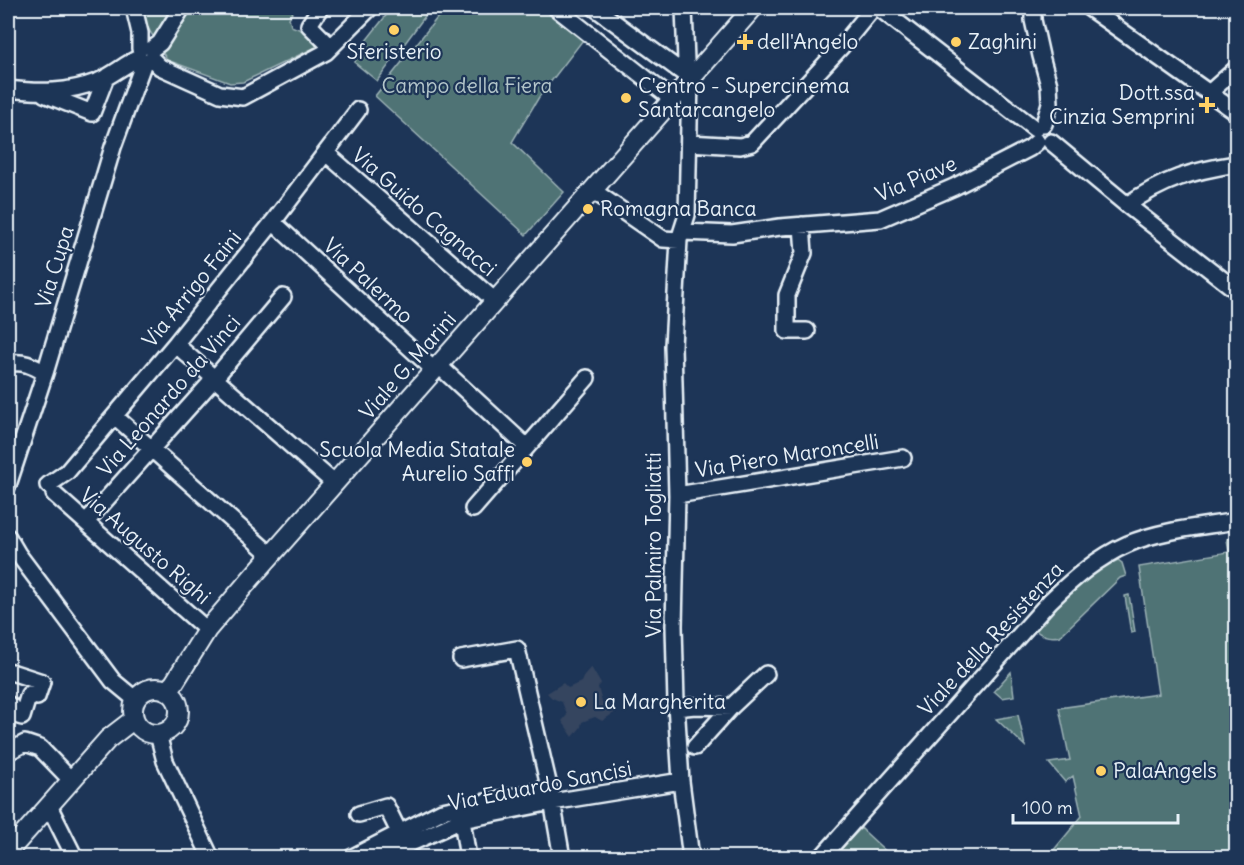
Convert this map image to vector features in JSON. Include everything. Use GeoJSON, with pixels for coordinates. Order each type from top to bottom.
{"type":"FeatureCollection","features":[{"type":"Feature","properties":{"kind":"main road","name":"Viale G. Marini"},"geometry":{"type":"LineString","coordinates":[[167,690],[174,683],[207,630],[271,555],[672,99],[685,74],[753,8]]}},
{"type":"Feature","properties":{"kind":"main road"},"geometry":{"type":"LineString","coordinates":[[160,688],[167,690],[177,701],[179,715],[172,728],[158,734],[144,731],[134,719],[133,706],[136,699],[146,690],[160,688]]}},
{"type":"Feature","properties":{"kind":"main road"},"geometry":{"type":"LineString","coordinates":[[9,853],[108,739],[134,719]]}},
{"type":"Feature","properties":{"kind":"street"},"geometry":{"type":"LineString","coordinates":[[134,8],[145,51],[160,67],[220,94],[243,97],[326,52],[370,8]]}},
{"type":"Feature","properties":{"kind":"street"},"geometry":{"type":"LineString","coordinates":[[8,89],[43,93],[67,90],[100,81],[160,43],[183,8]]}},
{"type":"Feature","properties":{"kind":"street"},"geometry":{"type":"LineString","coordinates":[[320,8],[309,24],[331,47]]}},
{"type":"Feature","properties":{"kind":"street"},"geometry":{"type":"LineString","coordinates":[[556,8],[672,99]]}},
{"type":"Feature","properties":{"kind":"street","name":"Via Palmiro Togliatti"},"geometry":{"type":"LineString","coordinates":[[684,8],[689,143],[687,215],[681,236],[673,346],[677,495],[674,626],[681,781],[691,858]]}},
{"type":"Feature","properties":{"kind":"street"},"geometry":{"type":"LineString","coordinates":[[689,143],[740,146],[752,143],[842,46],[873,8]]}},
{"type":"Feature","properties":{"kind":"street"},"geometry":{"type":"LineString","coordinates":[[879,8],[1042,134],[1127,205],[1236,290]]}},
{"type":"Feature","properties":{"kind":"street"},"geometry":{"type":"LineString","coordinates":[[1033,8],[1041,56],[1049,85],[1050,103],[1042,134]]}},
{"type":"Feature","properties":{"kind":"street"},"geometry":{"type":"LineString","coordinates":[[1089,8],[1236,112]]}},
{"type":"Feature","properties":{"kind":"street"},"geometry":{"type":"LineString","coordinates":[[591,34],[601,12],[685,74]]}},
{"type":"Feature","properties":{"kind":"street","name":"Via Cupa"},"geometry":{"type":"LineString","coordinates":[[8,485],[45,374],[113,147],[145,51]]}},
{"type":"Feature","properties":{"kind":"street"},"geometry":{"type":"LineString","coordinates":[[1209,93],[1236,69]]}},
{"type":"Feature","properties":{"kind":"street"},"geometry":{"type":"LineString","coordinates":[[43,93],[92,113],[106,77]]}},
{"type":"Feature","properties":{"kind":"street","name":"Via Arrigo Faini"},"geometry":{"type":"LineString","coordinates":[[51,490],[176,343],[273,222],[358,110]]}},
{"type":"Feature","properties":{"kind":"street","name":"Via Piave"},"geometry":{"type":"LineString","coordinates":[[592,190],[663,239],[880,219],[954,187],[1030,148],[1042,134]]}},
{"type":"Feature","properties":{"kind":"street","name":"Via Guido Cagnacci"},"geometry":{"type":"LineString","coordinates":[[326,153],[495,302]]}},
{"type":"Feature","properties":{"kind":"street"},"geometry":{"type":"LineString","coordinates":[[1127,205],[1153,187],[1188,173],[1236,164]]}},
{"type":"Feature","properties":{"kind":"street","name":"Via Palermo"},"geometry":{"type":"LineString","coordinates":[[273,222],[526,447]]}},
{"type":"Feature","properties":{"kind":"street"},"geometry":{"type":"LineString","coordinates":[[802,225],[804,253],[787,295],[786,312],[787,331],[807,331]]}},
{"type":"Feature","properties":{"kind":"street","name":"Via Leonardo da Vinci"},"geometry":{"type":"LineString","coordinates":[[86,522],[214,379],[283,297]]}},
{"type":"Feature","properties":{"kind":"street"},"geometry":{"type":"LineString","coordinates":[[182,350],[334,483]]}},
{"type":"Feature","properties":{"kind":"street"},"geometry":{"type":"LineString","coordinates":[[8,364],[30,365],[45,374]]}},
{"type":"Feature","properties":{"kind":"street"},"geometry":{"type":"LineString","coordinates":[[473,509],[587,378]]}},
{"type":"Feature","properties":{"kind":"street"},"geometry":{"type":"LineString","coordinates":[[119,420],[271,555]]}},
{"type":"Feature","properties":{"kind":"street","name":"Via Piero Maroncelli"},"geometry":{"type":"LineString","coordinates":[[677,495],[903,458]]}},
{"type":"Feature","properties":{"kind":"street","name":"Via Augusto Righi"},"geometry":{"type":"LineString","coordinates":[[51,490],[207,630]]}},
{"type":"Feature","properties":{"kind":"street","name":"Viale della Resistenza"},"geometry":{"type":"LineString","coordinates":[[821,858],[1043,609],[1073,580],[1096,562],[1127,544],[1148,537],[1236,521]]}},
{"type":"Feature","properties":{"kind":"street"},"geometry":{"type":"LineString","coordinates":[[8,537],[18,554],[112,681],[136,699]]}},
{"type":"Feature","properties":{"kind":"street"},"geometry":{"type":"LineString","coordinates":[[461,659],[517,649],[551,795],[562,858]]}},
{"type":"Feature","properties":{"kind":"street"},"geometry":{"type":"LineString","coordinates":[[8,671],[42,682],[37,697],[29,694],[22,717],[12,714],[13,708],[8,704]]}},
{"type":"Feature","properties":{"kind":"street"},"geometry":{"type":"LineString","coordinates":[[695,747],[731,707],[766,674]]}},
{"type":"Feature","properties":{"kind":"street"},"geometry":{"type":"LineString","coordinates":[[676,708],[731,707]]}},
{"type":"Feature","properties":{"kind":"street"},"geometry":{"type":"LineString","coordinates":[[158,734],[165,760],[211,858]]}},
{"type":"Feature","properties":{"kind":"street"},"geometry":{"type":"LineString","coordinates":[[8,752],[25,743],[40,748],[71,780]]}},
{"type":"Feature","properties":{"kind":"street","name":"Via Eduardo Sancisi"},"geometry":{"type":"LineString","coordinates":[[378,858],[404,835],[551,795],[681,781]]}},
{"type":"Feature","properties":{"kind":"street"},"geometry":{"type":"LineString","coordinates":[[351,858],[404,835],[446,810],[551,795]]}},
{"type":"Feature","properties":{"kind":"street"},"geometry":{"type":"LineString","coordinates":[[49,806],[75,858]]}},
{"type":"Feature","properties":{"kind":"street"},"geometry":{"type":"LineString","coordinates":[[359,814],[386,806],[404,835]]}},
{"type":"Feature","properties":{"kind":"street"},"geometry":{"type":"LineString","coordinates":[[462,820],[468,858]]}},
{"type":"Feature","properties":{"kind":"shaded area","name":"La Margherita"},"geometry":{"type":"Polygon","coordinates":[[[591,667],[601,684],[598,687],[602,702],[617,711],[602,721],[595,717],[582,722],[573,737],[562,721],[567,715],[562,702],[547,693],[563,683],[568,688],[581,682],[591,667]]]}},
{"type":"Feature","properties":{"kind":"green space"},"geometry":{"type":"Polygon","coordinates":[[[136,8],[295,8],[289,18],[291,26],[316,36],[316,47],[243,82],[230,83],[167,60],[136,8]]]}},
{"type":"Feature","properties":{"kind":"green space","name":"Sferisterio"},"geometry":{"type":"Polygon","coordinates":[[[392,8],[431,8],[377,81],[355,63],[357,52],[392,8]]]}},
{"type":"Feature","properties":{"kind":"green space","name":"Campo della Fiera"},"geometry":{"type":"Polygon","coordinates":[[[445,8],[543,8],[583,40],[539,97],[512,142],[564,192],[526,235],[375,96],[445,8]]]}},
{"type":"Feature","properties":{"kind":"green space"},"geometry":{"type":"Polygon","coordinates":[[[1236,537],[1236,857],[1048,857],[1082,816],[1073,776],[1065,782],[1049,763],[1070,760],[1059,708],[1158,694],[1139,567],[1229,552],[1227,539],[1236,537]]]}},
{"type":"Feature","properties":{"kind":"green space"},"geometry":{"type":"Polygon","coordinates":[[[1118,560],[1122,563],[1126,576],[1120,578],[1060,636],[1047,636],[1035,630],[1083,581],[1118,560]]]}},
{"type":"Feature","properties":{"kind":"green space"},"geometry":{"type":"Polygon","coordinates":[[[1129,595],[1135,632],[1131,633],[1125,596],[1129,595]]]}},
{"type":"Feature","properties":{"kind":"green space"},"geometry":{"type":"Polygon","coordinates":[[[1011,672],[1014,696],[1002,698],[994,691],[1011,672]]]}},
{"type":"Feature","properties":{"kind":"green space"},"geometry":{"type":"Polygon","coordinates":[[[1018,715],[1025,746],[996,719],[1018,715]]]}},
{"type":"Feature","properties":{"kind":"green space"},"geometry":{"type":"Polygon","coordinates":[[[861,828],[865,832],[892,857],[833,857],[861,828]]]}},
{"type":"Feature","properties":{"kind":"place","name":"Sferisterio"},"geometry":{"type":"Point","coordinates":[394,30]}},
{"type":"Feature","properties":{"kind":"place","name":"dell'Angelo"},"geometry":{"type":"Point","coordinates":[745,42]}},
{"type":"Feature","properties":{"kind":"place","name":"Zaghini"},"geometry":{"type":"Point","coordinates":[956,42]}},
{"type":"Feature","properties":{"kind":"place","name":"C'entro - Supercinema Santarcangelo"},"geometry":{"type":"Point","coordinates":[626,98]}},
{"type":"Feature","properties":{"kind":"place","name":"Dott.ssa Cinzia Semprini"},"geometry":{"type":"Point","coordinates":[1207,105]}},
{"type":"Feature","properties":{"kind":"place","name":"Romagna Banca"},"geometry":{"type":"Point","coordinates":[588,209]}},
{"type":"Feature","properties":{"kind":"place","name":"Scuola Media Statale Aurelio Saffi"},"geometry":{"type":"Point","coordinates":[527,462]}},
{"type":"Feature","properties":{"kind":"place","name":"La Margherita"},"geometry":{"type":"Point","coordinates":[581,702]}},
{"type":"Feature","properties":{"kind":"place","name":"PalaAngels"},"geometry":{"type":"Point","coordinates":[1101,771]}}]}
